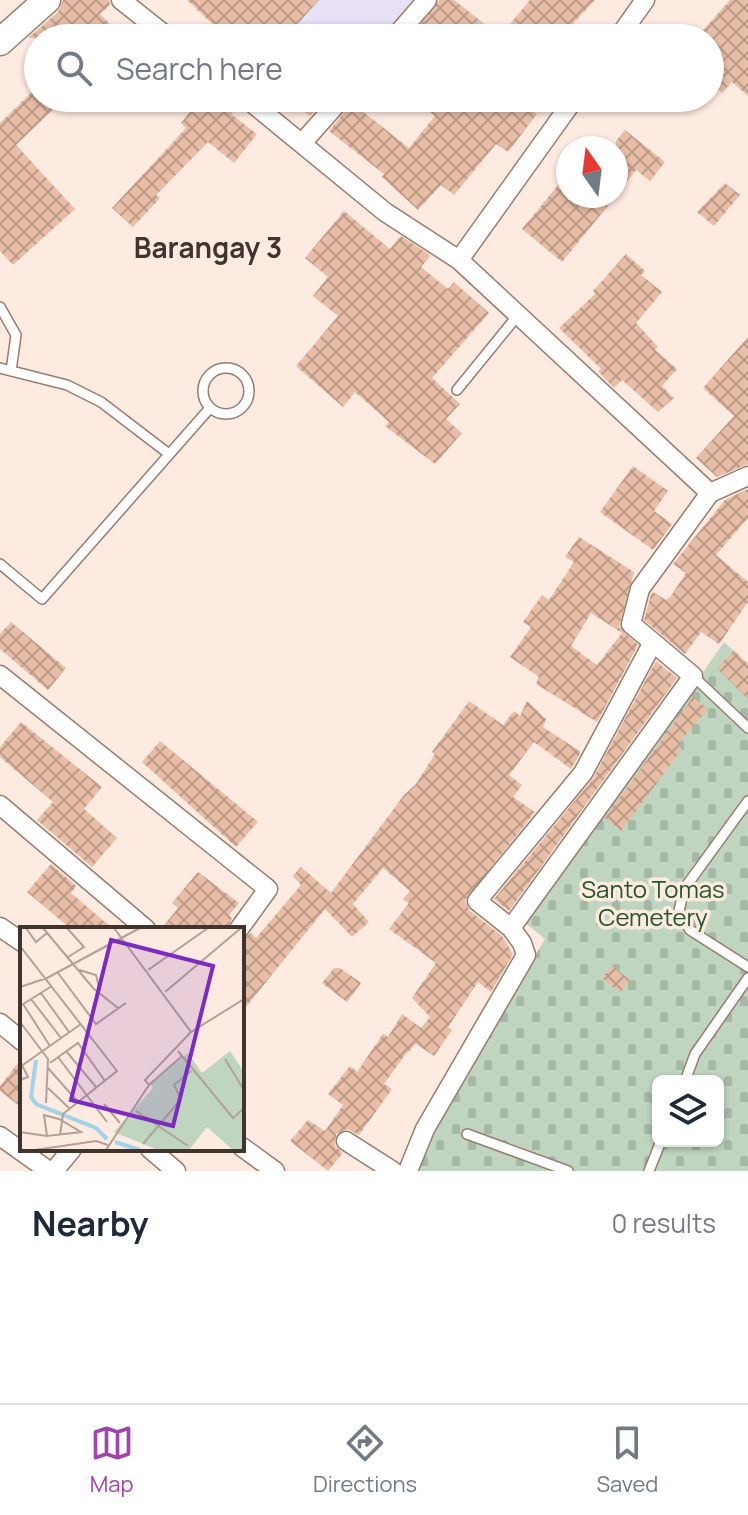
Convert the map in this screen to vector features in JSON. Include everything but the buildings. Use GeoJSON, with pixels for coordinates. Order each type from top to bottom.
{"type":"FeatureCollection","features":[{"type":"Feature","properties":{"kind":"main road"},"geometry":{"type":"LineString","coordinates":[[0,42],[47,0]]}},
{"type":"Feature","properties":{"kind":"street"},"geometry":{"type":"LineString","coordinates":[[121,0],[151,24]]}},
{"type":"Feature","properties":{"kind":"street"},"geometry":{"type":"LineString","coordinates":[[406,24],[427,0]]}},
{"type":"Feature","properties":{"kind":"street"},"geometry":{"type":"LineString","coordinates":[[628,24],[645,0]]}},
{"type":"Feature","properties":{"kind":"street"},"geometry":{"type":"LineString","coordinates":[[264,112],[385,212],[459,260],[710,493]]}},
{"type":"Feature","properties":{"kind":"street"},"geometry":{"type":"LineString","coordinates":[[303,142],[330,112]]}},
{"type":"Feature","properties":{"kind":"street"},"geometry":{"type":"LineString","coordinates":[[459,260],[565,112]]}},
{"type":"Feature","properties":{"kind":"street"},"geometry":{"type":"LineString","coordinates":[[511,928],[693,676],[631,624],[640,589],[710,493],[748,476]]}},
{"type":"Feature","properties":{"kind":"street"},"geometry":{"type":"LineString","coordinates":[[408,1171],[425,1129],[526,955],[511,928],[477,901],[583,773],[652,644]]}},
{"type":"Feature","properties":{"kind":"street"},"geometry":{"type":"LineString","coordinates":[[0,675],[268,889],[240,927]]}},
{"type":"Feature","properties":{"kind":"street"},"geometry":{"type":"LineString","coordinates":[[0,805],[144,927]]}},
{"type":"Feature","properties":{"kind":"street"},"geometry":{"type":"LineString","coordinates":[[0,927],[20,941]]}},
{"type":"Feature","properties":{"kind":"street"},"geometry":{"type":"LineString","coordinates":[[0,1023],[20,1039]]}},
{"type":"Feature","properties":{"kind":"street"},"geometry":{"type":"LineString","coordinates":[[0,1136],[20,1150]]}},
{"type":"Feature","properties":{"kind":"street"},"geometry":{"type":"LineString","coordinates":[[346,1141],[393,1171]]}},
{"type":"Feature","properties":{"kind":"street"},"geometry":{"type":"LineString","coordinates":[[244,1148],[275,1171]]}},
{"type":"Feature","properties":{"kind":"street"},"geometry":{"type":"LineString","coordinates":[[22,1151],[51,1171],[70,1151]]}},
{"type":"Feature","properties":{"kind":"street"},"geometry":{"type":"LineString","coordinates":[[152,1151],[166,1168]]}},
{"type":"Feature","properties":{"kind":"lane"},"geometry":{"type":"LineString","coordinates":[[0,307],[16,335],[11,371]]}},
{"type":"Feature","properties":{"kind":"lane"},"geometry":{"type":"LineString","coordinates":[[457,390],[518,315]]}},
{"type":"Feature","properties":{"kind":"lane"},"geometry":{"type":"LineString","coordinates":[[0,368],[67,385],[101,402],[169,454]]}},
{"type":"Feature","properties":{"kind":"lane"},"geometry":{"type":"LineString","coordinates":[[226,368],[241,373],[248,386],[243,407],[223,414],[210,408],[203,394],[206,379],[226,368]]}},
{"type":"Feature","properties":{"kind":"lane"},"geometry":{"type":"LineString","coordinates":[[0,564],[42,599],[210,408]]}},
{"type":"Feature","properties":{"kind":"lane"},"geometry":{"type":"LineString","coordinates":[[693,676],[748,728]]}},
{"type":"Feature","properties":{"kind":"lane"},"geometry":{"type":"LineString","coordinates":[[748,801],[684,889],[679,911],[690,930],[748,967]]}},
{"type":"Feature","properties":{"kind":"lane"},"geometry":{"type":"LineString","coordinates":[[687,1075],[695,1054],[748,978]]}},
{"type":"Feature","properties":{"kind":"lane"},"geometry":{"type":"LineString","coordinates":[[467,1134],[568,1171]]}},
{"type":"Feature","properties":{"kind":"lane"},"geometry":{"type":"LineString","coordinates":[[649,1171],[659,1147]]}},
{"type":"Feature","properties":{"kind":"shaded area"},"geometry":{"type":"Polygon","coordinates":[[[255,0],[413,0],[392,24],[234,24],[255,0]]]}},
{"type":"Feature","properties":{"kind":"green space","name":"Santo Tomas Cemetery"},"geometry":{"type":"Polygon","coordinates":[[[724,642],[748,664],[748,1171],[407,1171],[545,939],[514,914],[608,808],[724,642]]]}},
{"type":"Feature","properties":{"kind":"district","name":"Barangay 3"},"geometry":{"type":"Point","coordinates":[208,247]}}]}
